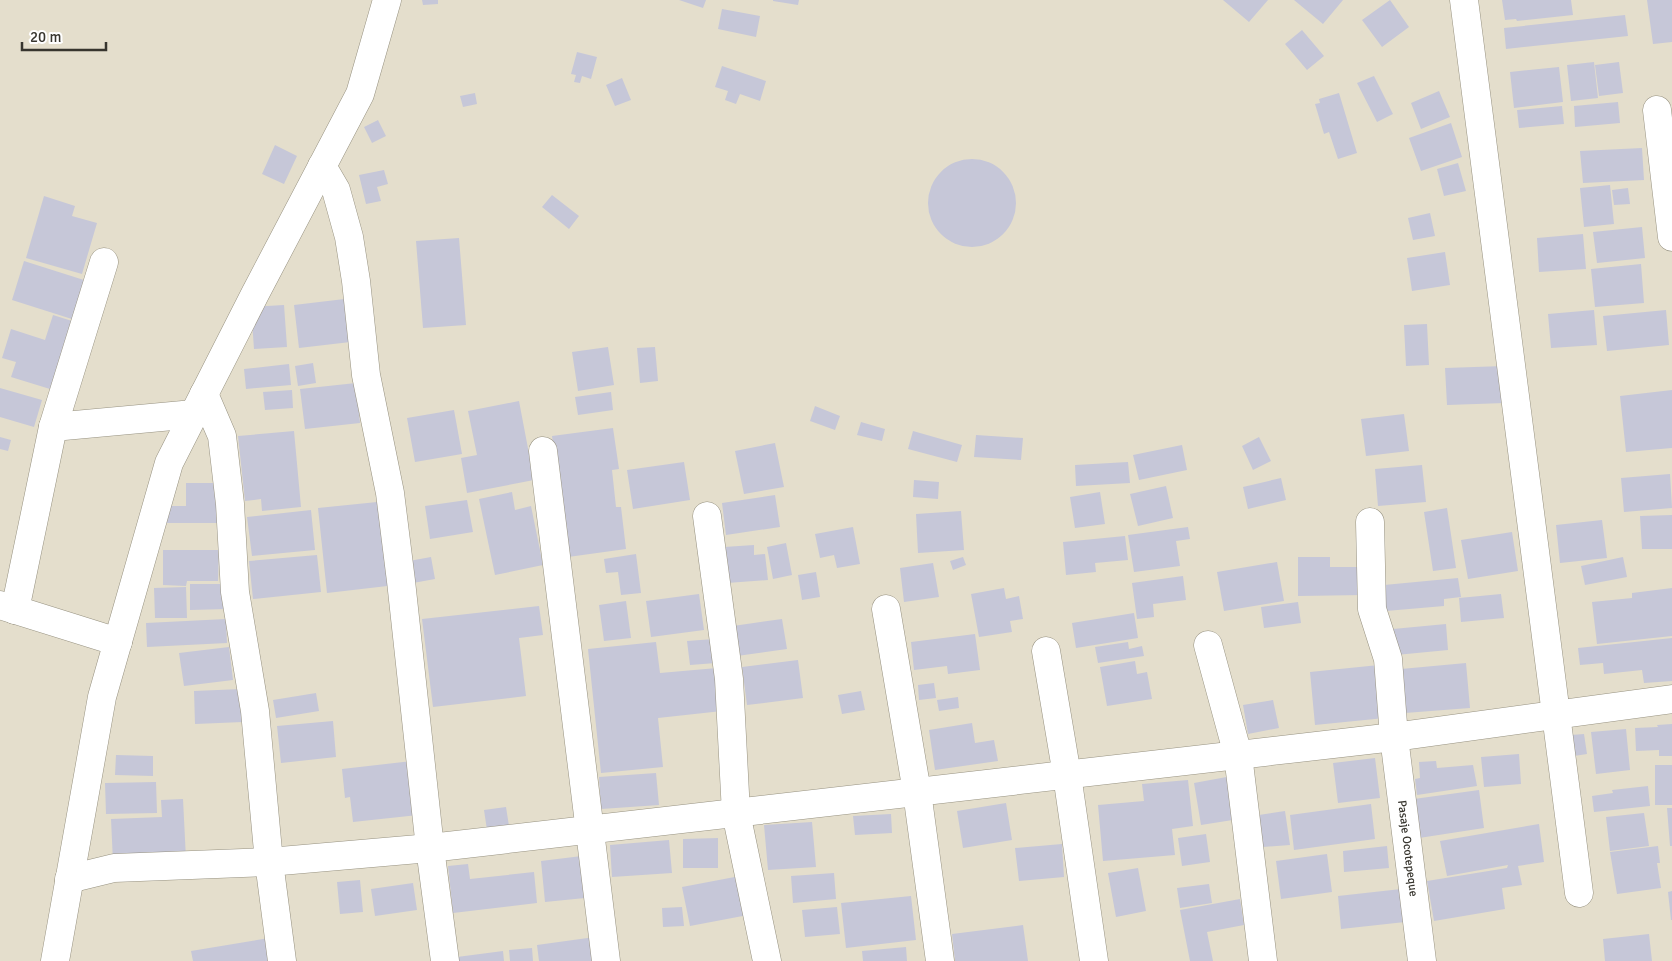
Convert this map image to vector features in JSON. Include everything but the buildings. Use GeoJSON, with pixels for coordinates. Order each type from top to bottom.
{"type":"FeatureCollection","features":[{"type":"Feature","properties":{"kind":"street"},"geometry":{"type":"LineString","coordinates":[[54,961],[102,697],[170,463],[254,294],[360,94],[387,0]]}},
{"type":"Feature","properties":{"kind":"street"},"geometry":{"type":"LineString","coordinates":[[1464,0],[1579,893]]}},
{"type":"Feature","properties":{"kind":"street"},"geometry":{"type":"LineString","coordinates":[[1657,110],[1672,237]]}},
{"type":"Feature","properties":{"kind":"street"},"geometry":{"type":"LineString","coordinates":[[322,166],[336,190],[349,237],[356,281],[366,375],[390,493],[430,848],[446,961]]}},
{"type":"Feature","properties":{"kind":"street"},"geometry":{"type":"LineString","coordinates":[[104,262],[53,427],[8,608],[118,642]]}},
{"type":"Feature","properties":{"kind":"street"},"geometry":{"type":"LineString","coordinates":[[53,427],[199,404]]}},
{"type":"Feature","properties":{"kind":"street"},"geometry":{"type":"LineString","coordinates":[[199,404],[222,436],[230,504],[236,592],[255,711],[269,862],[282,961]]}},
{"type":"Feature","properties":{"kind":"street"},"geometry":{"type":"LineString","coordinates":[[543,452],[606,961]]}},
{"type":"Feature","properties":{"kind":"street"},"geometry":{"type":"LineString","coordinates":[[707,516],[729,679],[736,813],[767,961]]}},
{"type":"Feature","properties":{"kind":"street","name":"Pasaje Ocotepeque"},"geometry":{"type":"LineString","coordinates":[[1370,522],[1372,609],[1388,659],[1394,737],[1422,961]]}},
{"type":"Feature","properties":{"kind":"street"},"geometry":{"type":"LineString","coordinates":[[886,609],[917,792],[940,961]]}},
{"type":"Feature","properties":{"kind":"street"},"geometry":{"type":"LineString","coordinates":[[1208,645],[1238,755],[1263,961]]}},
{"type":"Feature","properties":{"kind":"street"},"geometry":{"type":"LineString","coordinates":[[1046,651],[1067,775],[1094,961]]}},
{"type":"Feature","properties":{"kind":"street"},"geometry":{"type":"LineString","coordinates":[[69,879],[114,868],[269,862],[430,848],[591,830],[1394,737],[1672,699]]}}]}
